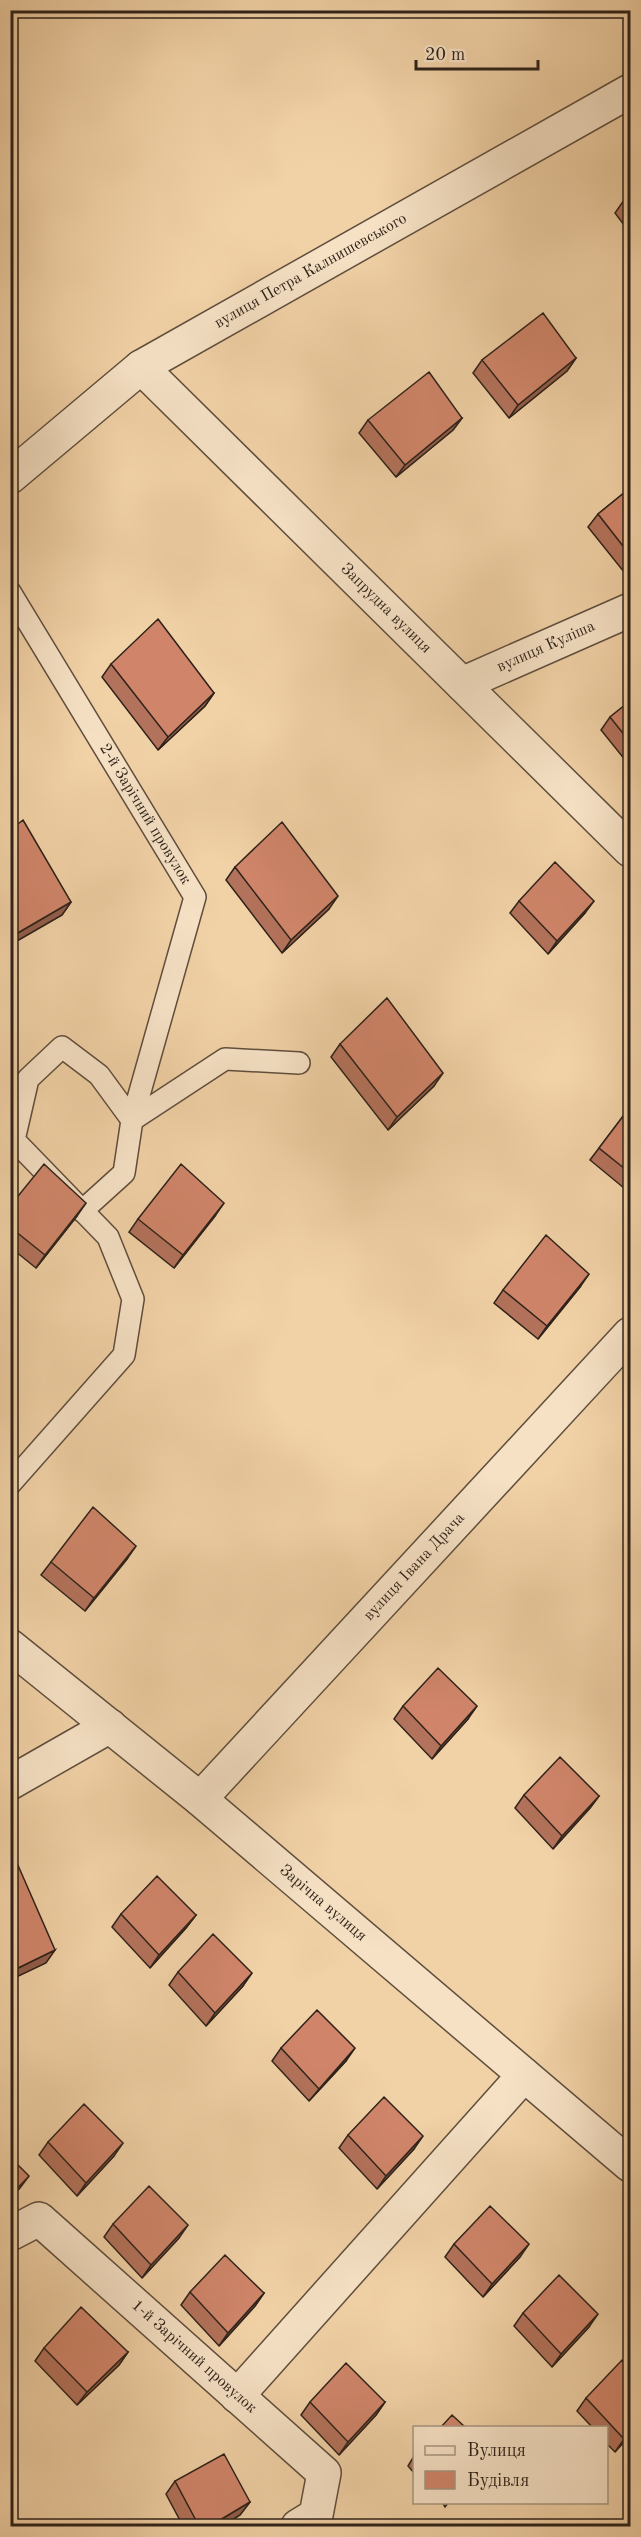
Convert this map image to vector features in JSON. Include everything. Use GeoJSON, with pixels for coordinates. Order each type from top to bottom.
{"type":"FeatureCollection","features":[{"type":"Feature","properties":{"kind":"street","name":"вулиця Петра Калнишевського"},"geometry":{"type":"LineString","coordinates":[[10,477],[141,368],[630,92]]}},
{"type":"Feature","properties":{"kind":"street","name":"Запрудна вулиця"},"geometry":{"type":"LineString","coordinates":[[141,368],[630,850]]}},
{"type":"Feature","properties":{"kind":"street","name":"вулиця Куліша"},"geometry":{"type":"LineString","coordinates":[[462,684],[630,610]]}},
{"type":"Feature","properties":{"kind":"street","name":"вулиця Івана Драча"},"geometry":{"type":"LineString","coordinates":[[200,1799],[630,1334]]}},
{"type":"Feature","properties":{"kind":"street","name":"Зарічна вулиця"},"geometry":{"type":"LineString","coordinates":[[10,1646],[200,1799],[630,2165]]}},
{"type":"Feature","properties":{"kind":"street"},"geometry":{"type":"LineString","coordinates":[[10,1783],[110,1726]]}},
{"type":"Feature","properties":{"kind":"street"},"geometry":{"type":"LineString","coordinates":[[237,2396],[524,2075]]}},
{"type":"Feature","properties":{"kind":"street","name":"1-й Зарічний провулок"},"geometry":{"type":"LineString","coordinates":[[10,2234],[39,2219],[324,2473],[316,2515],[298,2526]]}},
{"type":"Feature","properties":{"kind":"lane","name":"2-й Зарічний провулок"},"geometry":{"type":"LineString","coordinates":[[10,592],[195,897],[132,1120],[124,1173],[82,1211]]}},
{"type":"Feature","properties":{"kind":"lane"},"geometry":{"type":"LineString","coordinates":[[10,1484],[124,1355],[134,1299],[108,1237],[14,1140],[28,1079],[62,1047],[99,1075],[132,1120],[225,1059],[299,1063]]}},
{"type":"Feature","properties":{"kind":"building"},"geometry":{"type":"Polygon","coordinates":[[[630,195],[630,208],[624,200],[630,195]]]}},
{"type":"Feature","properties":{"kind":"building"},"geometry":{"type":"Polygon","coordinates":[[[543,313],[576,358],[518,405],[482,360],[543,313]]]}},
{"type":"Feature","properties":{"kind":"building"},"geometry":{"type":"Polygon","coordinates":[[[429,372],[462,418],[405,465],[368,420],[429,372]]]}},
{"type":"Feature","properties":{"kind":"building"},"geometry":{"type":"Polygon","coordinates":[[[630,488],[630,555],[598,514],[630,488]]]}},
{"type":"Feature","properties":{"kind":"building"},"geometry":{"type":"Polygon","coordinates":[[[158,619],[214,693],[168,737],[111,664],[158,619]]]}},
{"type":"Feature","properties":{"kind":"building"},"geometry":{"type":"Polygon","coordinates":[[[630,701],[630,742],[610,717],[630,701]]]}},
{"type":"Feature","properties":{"kind":"building"},"geometry":{"type":"Polygon","coordinates":[[[23,820],[71,902],[16,934],[10,925],[10,830],[23,820]]]}},
{"type":"Feature","properties":{"kind":"building"},"geometry":{"type":"Polygon","coordinates":[[[282,822],[338,896],[291,940],[235,867],[282,822]]]}},
{"type":"Feature","properties":{"kind":"building"},"geometry":{"type":"Polygon","coordinates":[[[555,862],[594,901],[557,941],[519,901],[555,862]]]}},
{"type":"Feature","properties":{"kind":"building"},"geometry":{"type":"Polygon","coordinates":[[[387,998],[443,1073],[397,1117],[340,1044],[387,998]]]}},
{"type":"Feature","properties":{"kind":"building"},"geometry":{"type":"Polygon","coordinates":[[[630,1107],[630,1173],[599,1148],[630,1107]]]}},
{"type":"Feature","properties":{"kind":"building"},"geometry":{"type":"Polygon","coordinates":[[[44,1164],[86,1203],[45,1255],[10,1227],[10,1206],[44,1164]]]}},
{"type":"Feature","properties":{"kind":"building"},"geometry":{"type":"Polygon","coordinates":[[[181,1164],[224,1203],[183,1255],[138,1219],[181,1164]]]}},
{"type":"Feature","properties":{"kind":"building"},"geometry":{"type":"Polygon","coordinates":[[[546,1235],[589,1274],[547,1326],[503,1290],[546,1235]]]}},
{"type":"Feature","properties":{"kind":"building"},"geometry":{"type":"Polygon","coordinates":[[[93,1507],[136,1546],[94,1598],[51,1562],[93,1507]]]}},
{"type":"Feature","properties":{"kind":"building"},"geometry":{"type":"Polygon","coordinates":[[[438,1668],[477,1706],[441,1746],[403,1706],[438,1668]]]}},
{"type":"Feature","properties":{"kind":"building"},"geometry":{"type":"Polygon","coordinates":[[[560,1757],[599,1796],[562,1836],[524,1795],[560,1757]]]}},
{"type":"Feature","properties":{"kind":"building"},"geometry":{"type":"Polygon","coordinates":[[[17,1863],[55,1950],[10,1972],[10,1867],[17,1863]]]}},
{"type":"Feature","properties":{"kind":"building"},"geometry":{"type":"Polygon","coordinates":[[[157,1876],[196,1915],[159,1955],[121,1914],[157,1876]]]}},
{"type":"Feature","properties":{"kind":"building"},"geometry":{"type":"Polygon","coordinates":[[[213,1934],[252,1973],[215,2013],[178,1972],[213,1934]]]}},
{"type":"Feature","properties":{"kind":"building"},"geometry":{"type":"Polygon","coordinates":[[[317,2010],[355,2048],[319,2089],[281,2048],[317,2010]]]}},
{"type":"Feature","properties":{"kind":"building"},"geometry":{"type":"Polygon","coordinates":[[[384,2097],[423,2136],[386,2176],[348,2135],[384,2097]]]}},
{"type":"Feature","properties":{"kind":"building"},"geometry":{"type":"Polygon","coordinates":[[[84,2104],[123,2143],[86,2183],[48,2142],[84,2104]]]}},
{"type":"Feature","properties":{"kind":"building"},"geometry":{"type":"Polygon","coordinates":[[[10,2157],[29,2176],[10,2196],[10,2157]]]}},
{"type":"Feature","properties":{"kind":"building"},"geometry":{"type":"Polygon","coordinates":[[[149,2186],[188,2225],[151,2265],[113,2224],[149,2186]]]}},
{"type":"Feature","properties":{"kind":"building"},"geometry":{"type":"Polygon","coordinates":[[[490,2206],[529,2244],[492,2284],[454,2244],[490,2206]]]}},
{"type":"Feature","properties":{"kind":"building"},"geometry":{"type":"Polygon","coordinates":[[[225,2255],[264,2293],[228,2333],[190,2292],[225,2255]]]}},
{"type":"Feature","properties":{"kind":"building"},"geometry":{"type":"Polygon","coordinates":[[[559,2275],[598,2314],[561,2354],[523,2313],[559,2275]]]}},
{"type":"Feature","properties":{"kind":"building"},"geometry":{"type":"Polygon","coordinates":[[[81,2307],[128,2352],[87,2392],[44,2348],[81,2307]]]}},
{"type":"Feature","properties":{"kind":"building"},"geometry":{"type":"Polygon","coordinates":[[[622,2360],[630,2369],[630,2432],[624,2439],[586,2398],[622,2360]]]}},
{"type":"Feature","properties":{"kind":"building"},"geometry":{"type":"Polygon","coordinates":[[[346,2363],[385,2402],[348,2442],[310,2402],[346,2363]]]}},
{"type":"Feature","properties":{"kind":"building"},"geometry":{"type":"Polygon","coordinates":[[[452,2415],[464,2426],[442,2426],[452,2415]]]}},
{"type":"Feature","properties":{"kind":"building"},"geometry":{"type":"Polygon","coordinates":[[[224,2454],[250,2502],[210,2526],[199,2526],[175,2481],[224,2454]]]}}]}
